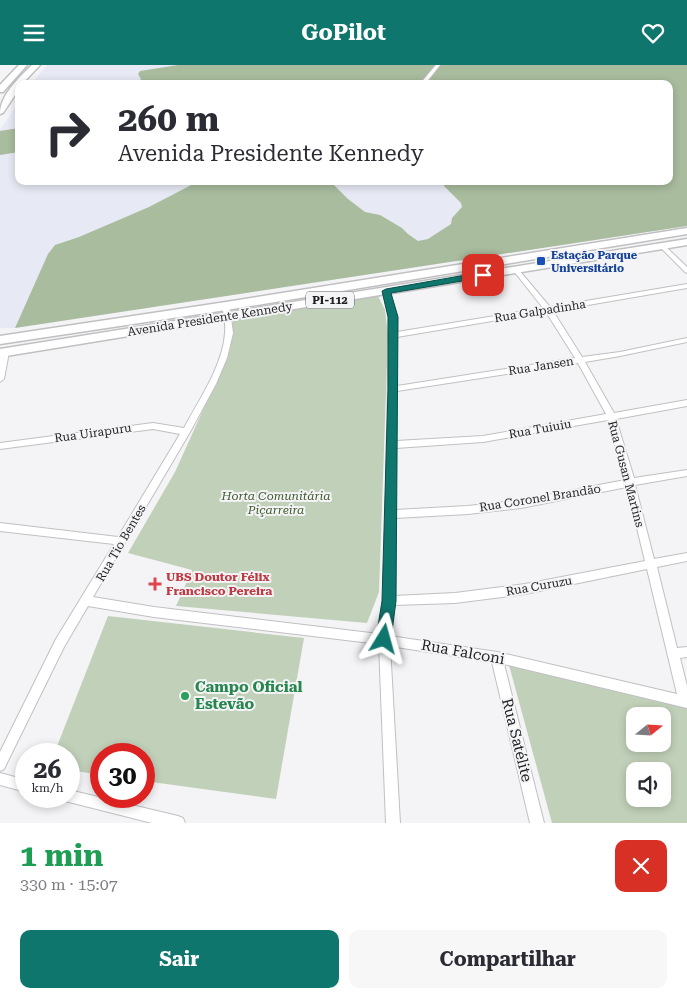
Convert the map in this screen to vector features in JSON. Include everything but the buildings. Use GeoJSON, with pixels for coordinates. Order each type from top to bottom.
{"type":"FeatureCollection","features":[{"type":"Feature","properties":{"kind":"main road"},"geometry":{"type":"LineString","coordinates":[[0,89],[23,65]]}},
{"type":"Feature","properties":{"kind":"main road"},"geometry":{"type":"LineString","coordinates":[[21,80],[36,65]]}},
{"type":"Feature","properties":{"kind":"main road"},"geometry":{"type":"LineString","coordinates":[[0,111],[15,88]]}},
{"type":"Feature","properties":{"kind":"main road","name":"Avenida Presidente Kennedy"},"geometry":{"type":"LineString","coordinates":[[3,352],[687,231]]}},
{"type":"Feature","properties":{"kind":"main road","name":"Avenida Presidente Kennedy"},"geometry":{"type":"LineString","coordinates":[[0,340],[386,291],[687,242]]}},
{"type":"Feature","properties":{"kind":"main road"},"geometry":{"type":"LineString","coordinates":[[0,335],[26,336]]}},
{"type":"Feature","properties":{"kind":"street"},"geometry":{"type":"LineString","coordinates":[[425,80],[438,65]]}},
{"type":"Feature","properties":{"kind":"street"},"geometry":{"type":"LineString","coordinates":[[662,246],[687,271]]}},
{"type":"Feature","properties":{"kind":"street","name":"Rua Gusan Martins"},"geometry":{"type":"LineString","coordinates":[[516,270],[548,309],[580,359],[610,416],[630,482],[686,701]]}},
{"type":"Feature","properties":{"kind":"street","name":"Rua Galpadinha"},"geometry":{"type":"LineString","coordinates":[[393,335],[687,286]]}},
{"type":"Feature","properties":{"kind":"street"},"geometry":{"type":"LineString","coordinates":[[386,291],[393,317],[394,389],[391,445],[389,601],[384,639],[393,823]]}},
{"type":"Feature","properties":{"kind":"street","name":"Rua Tio Bentes"},"geometry":{"type":"LineString","coordinates":[[0,765],[60,643],[87,601],[186,432],[218,369],[229,332],[227,311]]}},
{"type":"Feature","properties":{"kind":"street","name":"Rua Jansen"},"geometry":{"type":"LineString","coordinates":[[394,389],[620,354],[687,340]]}},
{"type":"Feature","properties":{"kind":"street"},"geometry":{"type":"LineString","coordinates":[[0,379],[3,352]]}},
{"type":"Feature","properties":{"kind":"street","name":"Rua Tuiuiu"},"geometry":{"type":"LineString","coordinates":[[391,445],[483,439],[687,403]]}},
{"type":"Feature","properties":{"kind":"street","name":"Rua Uirapuru"},"geometry":{"type":"LineString","coordinates":[[0,446],[132,427],[153,426],[186,432]]}},
{"type":"Feature","properties":{"kind":"street","name":"Rua Coronel Brandão"},"geometry":{"type":"LineString","coordinates":[[391,514],[468,510],[521,504],[630,482],[687,473]]}},
{"type":"Feature","properties":{"kind":"street"},"geometry":{"type":"LineString","coordinates":[[0,527],[122,541]]}},
{"type":"Feature","properties":{"kind":"street","name":"Rua Curuzu"},"geometry":{"type":"LineString","coordinates":[[389,601],[456,598],[525,589],[687,557]]}},
{"type":"Feature","properties":{"kind":"street","name":"Rua Falconi"},"geometry":{"type":"LineString","coordinates":[[87,601],[154,612],[384,639],[497,657],[686,701]]}},
{"type":"Feature","properties":{"kind":"street"},"geometry":{"type":"LineString","coordinates":[[674,653],[687,652]]}},
{"type":"Feature","properties":{"kind":"street","name":"Rua Satélite"},"geometry":{"type":"LineString","coordinates":[[497,657],[538,823]]}},
{"type":"Feature","properties":{"kind":"street"},"geometry":{"type":"LineString","coordinates":[[0,779],[15,783]]}},
{"type":"Feature","properties":{"kind":"street"},"geometry":{"type":"LineString","coordinates":[[80,799],[178,823]]}},
{"type":"Feature","properties":{"kind":"shaded area"},"geometry":{"type":"Polygon","coordinates":[[[47,65],[687,65],[687,226],[15,328],[0,328],[0,130],[15,108],[15,185],[673,185],[673,80],[34,80],[47,65]]]}},
{"type":"Feature","properties":{"kind":"green space"},"geometry":{"type":"Polygon","coordinates":[[[178,65],[687,65],[687,226],[15,328],[48,254],[55,245],[79,237],[149,207],[191,185],[334,185],[365,212],[380,215],[402,228],[418,241],[428,239],[451,224],[452,218],[462,207],[461,203],[444,185],[673,185],[673,80],[140,80],[138,74],[140,71],[178,65]]]}},
{"type":"Feature","properties":{"kind":"green space"},"geometry":{"type":"Polygon","coordinates":[[[15,129],[15,153],[0,155],[0,131],[15,129]]]}},
{"type":"Feature","properties":{"kind":"green space","name":"Horta Comunitária Piçarreira"},"geometry":{"type":"Polygon","coordinates":[[[378,296],[385,310],[388,335],[379,592],[367,623],[176,606],[192,570],[128,553],[175,472],[230,350],[232,319],[378,296]]]}},
{"type":"Feature","properties":{"kind":"green space","name":"Campo Oficial Estevão"},"geometry":{"type":"Polygon","coordinates":[[[108,616],[304,638],[276,799],[155,782],[155,743],[90,743],[90,773],[80,772],[80,743],[58,743],[108,616]]]}},
{"type":"Feature","properties":{"kind":"green space"},"geometry":{"type":"Polygon","coordinates":[[[509,665],[687,708],[687,823],[552,823],[509,665]]]}},
{"type":"Feature","properties":{"kind":"place","name":"Estação Parque Universitário"},"geometry":{"type":"Point","coordinates":[541,261]}},
{"type":"Feature","properties":{"kind":"place","name":"UBS Doutor Félix Francisco Pereira"},"geometry":{"type":"Point","coordinates":[155,584]}},
{"type":"Feature","properties":{"kind":"place","name":"Campo Oficial Estevão"},"geometry":{"type":"Point","coordinates":[185,696]}},
{"type":"Feature","properties":{"kind":"route"},"geometry":{"type":"LineString","coordinates":[[384,639],[389,601],[391,445],[394,389],[393,317],[386,291],[483,275]]}}]}
